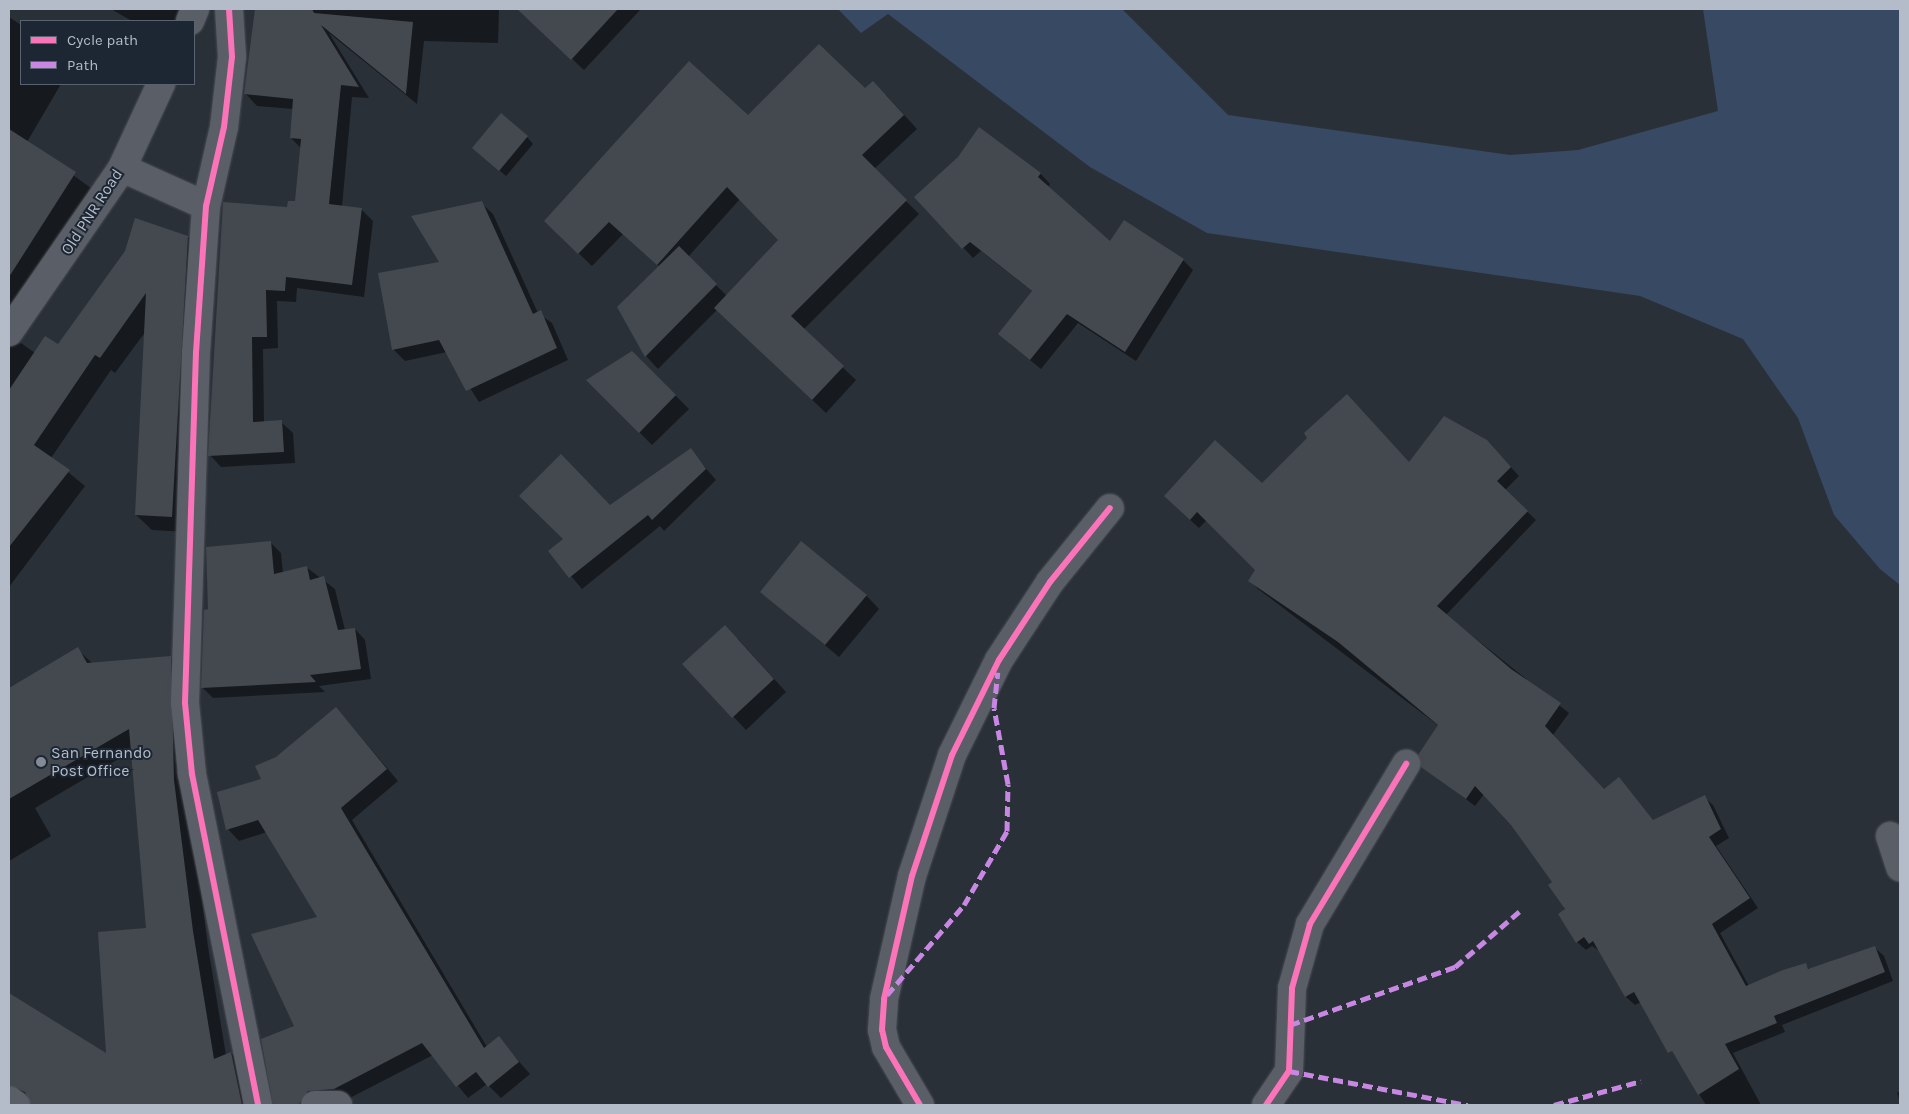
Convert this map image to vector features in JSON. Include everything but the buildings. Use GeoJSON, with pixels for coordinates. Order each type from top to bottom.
{"type":"FeatureCollection","features":[{"type":"Feature","properties":{"kind":"street"},"geometry":{"type":"LineString","coordinates":[[229,9],[232,57],[224,127],[206,206],[196,352],[185,703],[192,774],[258,1105]]}},
{"type":"Feature","properties":{"kind":"street","name":"Old PNR Road"},"geometry":{"type":"LineString","coordinates":[[9,332],[122,168],[161,85]]}},
{"type":"Feature","properties":{"kind":"street"},"geometry":{"type":"LineString","coordinates":[[122,168],[206,206]]}},
{"type":"Feature","properties":{"kind":"street"},"geometry":{"type":"LineString","coordinates":[[920,1105],[886,1047],[882,1030],[884,999],[912,876],[952,755],[998,660],[1050,582],[1110,508]]}},
{"type":"Feature","properties":{"kind":"street"},"geometry":{"type":"LineString","coordinates":[[1266,1105],[1289,1071],[1292,988],[1310,924],[1406,764]]}},
{"type":"Feature","properties":{"kind":"street"},"geometry":{"type":"LineString","coordinates":[[1890,836],[1900,867]]}},
{"type":"Feature","properties":{"kind":"street"},"geometry":{"type":"LineString","coordinates":[[9,1100],[16,1105]]}},
{"type":"Feature","properties":{"kind":"street"},"geometry":{"type":"LineString","coordinates":[[315,1105],[338,1105]]}},
{"type":"Feature","properties":{"kind":"water"},"geometry":{"type":"Polygon","coordinates":[[[838,9],[1122,9],[1228,115],[1510,155],[1578,150],[1718,111],[1703,9],[1900,9],[1900,585],[1880,569],[1834,515],[1798,418],[1743,339],[1640,296],[1207,233],[1090,167],[888,14],[861,33],[838,9]]]}},
{"type":"Feature","properties":{"kind":"marked path"},"geometry":{"type":"LineString","coordinates":[[887,995],[964,905],[1007,831],[1008,784],[994,708],[998,672]]}},
{"type":"Feature","properties":{"kind":"marked path"},"geometry":{"type":"LineString","coordinates":[[1290,1025],[1455,967],[1521,910]]}},
{"type":"Feature","properties":{"kind":"marked path"},"geometry":{"type":"LineString","coordinates":[[1289,1071],[1468,1105]]}},
{"type":"Feature","properties":{"kind":"marked path"},"geometry":{"type":"LineString","coordinates":[[1554,1105],[1641,1081]]}},
{"type":"Feature","properties":{"kind":"cycle path"},"geometry":{"type":"LineString","coordinates":[[229,9],[232,57],[224,127],[206,206],[196,352],[185,703],[192,774],[258,1105]]}},
{"type":"Feature","properties":{"kind":"cycle path"},"geometry":{"type":"LineString","coordinates":[[920,1105],[886,1047],[882,1030],[884,999],[912,876],[952,755],[999,660],[1050,582],[1110,508]]}},
{"type":"Feature","properties":{"kind":"cycle path"},"geometry":{"type":"LineString","coordinates":[[1266,1105],[1289,1071],[1292,988],[1310,924],[1406,764]]}},
{"type":"Feature","properties":{"kind":"place","name":"San Fernando Post Office"},"geometry":{"type":"Point","coordinates":[41,762]}}]}
